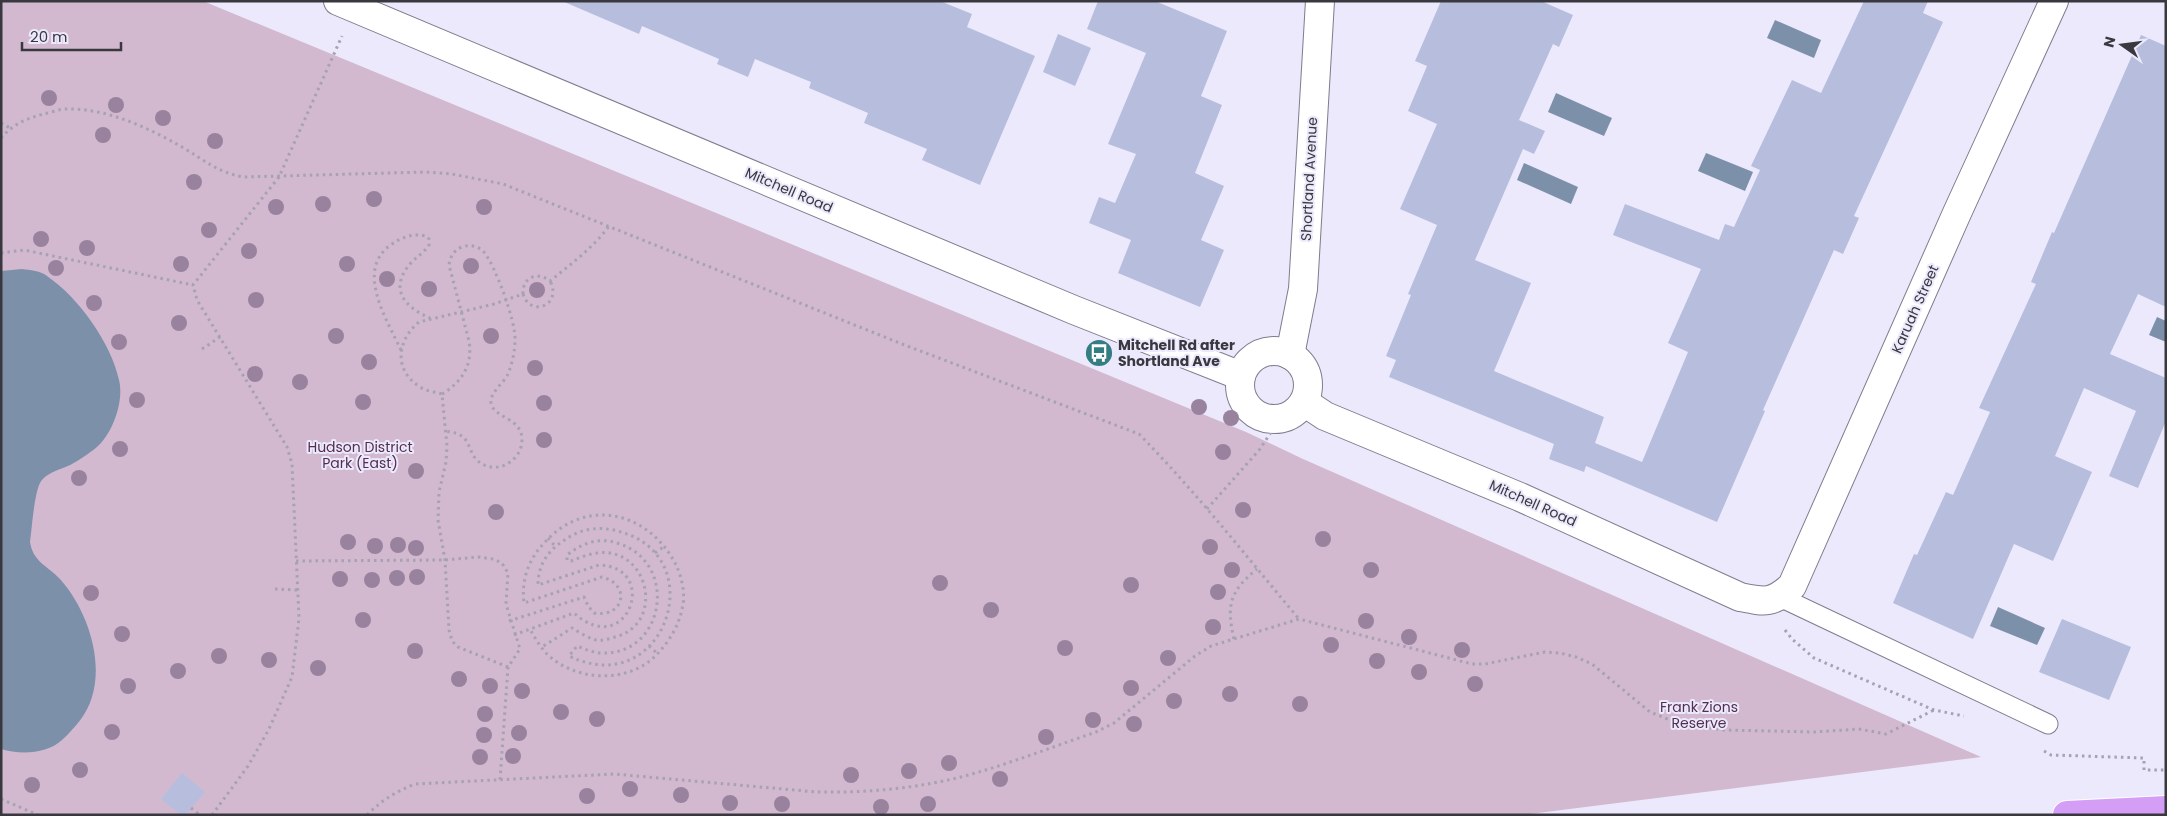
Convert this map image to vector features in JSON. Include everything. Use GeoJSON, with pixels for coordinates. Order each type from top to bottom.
{"type":"FeatureCollection","features":[{"type":"Feature","properties":{"kind":"highway"},"geometry":{"type":"LineString","coordinates":[[2067,815],[2166,810]]}},
{"type":"Feature","properties":{"kind":"street","name":"Shortland Avenue"},"geometry":{"type":"LineString","coordinates":[[1290,355],[1303,288],[1320,1]]}},
{"type":"Feature","properties":{"kind":"street","name":"Karuah Street"},"geometry":{"type":"LineString","coordinates":[[1771,599],[1792,586],[1957,213],[2054,1]]}},
{"type":"Feature","properties":{"kind":"street","name":"Mitchell Road"},"geometry":{"type":"LineString","coordinates":[[346,5],[1065,306],[1241,376]]}},
{"type":"Feature","properties":{"kind":"street"},"geometry":{"type":"LineString","coordinates":[[1270,351],[1280,352],[1290,355],[1300,363],[1307,375],[1308,389],[1304,402],[1289,416],[1280,419],[1263,418],[1249,409],[1243,399],[1240,388],[1241,376],[1252,360],[1260,354],[1270,351]]}},
{"type":"Feature","properties":{"kind":"street","name":"Mitchell Road"},"geometry":{"type":"LineString","coordinates":[[1304,402],[1326,416],[1520,497],[1740,597],[1771,599]]}},
{"type":"Feature","properties":{"kind":"lane"},"geometry":{"type":"LineString","coordinates":[[1771,599],[2048,724]]}},
{"type":"Feature","properties":{"kind":"path"},"geometry":{"type":"LineString","coordinates":[[193,285],[279,177],[346,5]]}},
{"type":"Feature","properties":{"kind":"path"},"geometry":{"type":"LineString","coordinates":[[1,138],[10,128],[27,118],[65,109],[102,113],[127,120],[226,174],[243,177],[425,172],[452,174],[503,184],[902,344],[1139,434],[1168,463],[1208,509],[1299,619]]}},
{"type":"Feature","properties":{"kind":"path"},"geometry":{"type":"LineString","coordinates":[[1,123],[10,128]]}},
{"type":"Feature","properties":{"kind":"path"},"geometry":{"type":"LineString","coordinates":[[550,281],[586,252],[600,238],[608,226]]}},
{"type":"Feature","properties":{"kind":"path"},"geometry":{"type":"LineString","coordinates":[[430,318],[414,311],[404,302],[401,281],[404,272],[429,244],[429,239],[426,236],[411,235],[389,246],[379,258],[375,271],[375,288],[379,305],[401,351],[405,372],[412,380],[420,387],[442,394],[452,388],[463,376],[469,365],[471,353],[449,265],[454,253],[465,246],[478,248],[483,252],[507,300],[516,339],[507,375],[492,397],[491,404],[495,411],[516,424],[522,441],[520,450],[510,463],[502,467],[493,468],[477,461],[465,438],[455,432],[444,431]]}},
{"type":"Feature","properties":{"kind":"path"},"geometry":{"type":"LineString","coordinates":[[1,253],[24,250],[193,285]]}},
{"type":"Feature","properties":{"kind":"path"},"geometry":{"type":"LineString","coordinates":[[542,276],[550,281],[554,291],[551,300],[542,306],[532,306],[524,299],[523,294],[524,284],[532,277],[542,276]]}},
{"type":"Feature","properties":{"kind":"path"},"geometry":{"type":"LineString","coordinates":[[193,285],[197,300],[287,447],[292,464],[300,618],[292,677],[269,728],[248,766],[212,815]]}},
{"type":"Feature","properties":{"kind":"path"},"geometry":{"type":"LineString","coordinates":[[401,351],[403,340],[419,322],[507,300],[523,294]]}},
{"type":"Feature","properties":{"kind":"path"},"geometry":{"type":"LineString","coordinates":[[202,349],[220,337]]}},
{"type":"Feature","properties":{"kind":"path"},"geometry":{"type":"LineString","coordinates":[[442,394],[444,431],[447,446],[446,462],[439,492],[438,520],[445,560],[449,630],[452,641],[458,647],[508,667]]}},
{"type":"Feature","properties":{"kind":"path"},"geometry":{"type":"LineString","coordinates":[[1208,509],[1260,449],[1280,419]]}},
{"type":"Feature","properties":{"kind":"path"},"geometry":{"type":"LineString","coordinates":[[510,621],[584,597],[594,613],[602,614],[610,613],[621,601],[621,592],[616,584],[602,577],[524,602],[523,593],[527,570],[532,557],[548,538],[564,525],[578,518],[611,515],[639,524],[652,533],[665,546],[679,573],[683,608],[668,643],[658,654],[640,668],[621,675],[605,677],[571,669],[558,663],[542,647],[530,629]]}},
{"type":"Feature","properties":{"kind":"path"},"geometry":{"type":"LineString","coordinates":[[514,635],[574,613],[591,625],[611,627],[627,615],[632,604],[633,592],[631,584],[625,575],[608,565],[599,565],[538,585],[541,566],[556,546],[577,533],[601,528],[629,534],[642,541],[655,553],[666,573],[670,588],[670,604],[663,630],[649,646],[632,658],[619,664],[603,665],[578,660],[569,656],[576,646],[592,652],[603,653],[626,648],[637,641],[650,624],[659,601],[658,585],[648,564],[627,546],[602,540],[581,546],[567,555],[567,560],[571,561],[598,553],[609,554],[629,562],[638,569],[644,581],[646,593],[645,606],[639,620],[632,629],[622,636],[596,640],[572,628],[542,647]]}},
{"type":"Feature","properties":{"kind":"path"},"geometry":{"type":"LineString","coordinates":[[548,538],[556,546]]}},
{"type":"Feature","properties":{"kind":"path"},"geometry":{"type":"LineString","coordinates":[[655,553],[665,546]]}},
{"type":"Feature","properties":{"kind":"path"},"geometry":{"type":"LineString","coordinates":[[296,561],[445,560],[478,557],[493,559],[502,563],[508,573],[506,604],[520,650],[508,667],[500,780]]}},
{"type":"Feature","properties":{"kind":"path"},"geometry":{"type":"LineString","coordinates":[[1234,639],[1230,621],[1230,607],[1233,596],[1238,587],[1257,569]]}},
{"type":"Feature","properties":{"kind":"path"},"geometry":{"type":"LineString","coordinates":[[275,589],[298,590]]}},
{"type":"Feature","properties":{"kind":"path"},"geometry":{"type":"LineString","coordinates":[[367,815],[381,800],[396,791],[415,784],[614,774],[817,792],[886,790],[932,783],[972,774],[1096,732],[1114,723],[1195,656],[1211,646],[1299,619],[1472,664],[1485,664],[1545,652],[1576,657],[1592,664],[1650,712],[1675,722],[1724,730],[1814,732],[1859,729],[1886,734],[1934,710],[1814,658],[1792,639],[1771,599]]}},
{"type":"Feature","properties":{"kind":"path"},"geometry":{"type":"LineString","coordinates":[[649,646],[658,654]]}},
{"type":"Feature","properties":{"kind":"path"},"geometry":{"type":"LineString","coordinates":[[1,799],[38,815]]}},
{"type":"Feature","properties":{"kind":"path"},"geometry":{"type":"LineString","coordinates":[[191,808],[200,815]]}},
{"type":"Feature","properties":{"kind":"green space","name":"Hudson District Park (East)"},"geometry":{"type":"Polygon","coordinates":[[[1,1],[203,1],[1246,432],[1303,459],[1981,757],[1522,815],[1,815],[1,1]]]}},
{"type":"Feature","properties":{"kind":"water"},"geometry":{"type":"Polygon","coordinates":[[[1775,20],[1821,40],[1814,58],[1767,38],[1775,20]]]}},
{"type":"Feature","properties":{"kind":"water"},"geometry":{"type":"Polygon","coordinates":[[[1556,93],[1612,118],[1604,136],[1548,112],[1556,93]]]}},
{"type":"Feature","properties":{"kind":"water"},"geometry":{"type":"Polygon","coordinates":[[[1706,153],[1753,172],[1745,191],[1698,171],[1706,153]]]}},
{"type":"Feature","properties":{"kind":"water"},"geometry":{"type":"Polygon","coordinates":[[[1524,163],[1578,187],[1571,204],[1517,180],[1524,163]]]}},
{"type":"Feature","properties":{"kind":"water"},"geometry":{"type":"Polygon","coordinates":[[[22,269],[45,274],[71,296],[82,309],[109,351],[120,388],[117,414],[105,438],[76,462],[46,476],[38,488],[30,542],[32,549],[38,559],[60,579],[78,604],[90,634],[96,666],[92,697],[80,720],[56,745],[33,752],[16,752],[1,749],[1,271],[22,269]]]}},
{"type":"Feature","properties":{"kind":"water"},"geometry":{"type":"Polygon","coordinates":[[[2157,317],[2166,321],[2166,342],[2149,335],[2157,317]]]}},
{"type":"Feature","properties":{"kind":"water"},"geometry":{"type":"Polygon","coordinates":[[[1998,607],[2045,628],[2037,645],[1990,626],[1998,607]]]}},
{"type":"Feature","properties":{"kind":"building"},"geometry":{"type":"Polygon","coordinates":[[[562,1],[940,1],[972,14],[967,27],[1035,56],[980,185],[922,160],[927,149],[864,123],[868,113],[809,88],[811,82],[755,59],[748,77],[717,64],[719,59],[642,26],[639,34],[562,1]]]}},
{"type":"Feature","properties":{"kind":"building"},"geometry":{"type":"Polygon","coordinates":[[[1098,1],[1155,1],[1227,31],[1201,96],[1222,105],[1195,173],[1224,186],[1201,240],[1224,250],[1200,307],[1118,273],[1131,240],[1089,223],[1099,197],[1115,203],[1136,154],[1108,144],[1146,53],[1087,29],[1098,1]]]}},
{"type":"Feature","properties":{"kind":"building"},"geometry":{"type":"Polygon","coordinates":[[[1441,1],[1541,1],[1573,15],[1559,47],[1553,44],[1519,120],[1545,131],[1534,154],[1523,149],[1475,260],[1531,283],[1494,371],[1604,417],[1595,443],[1642,462],[1688,352],[1668,343],[1701,269],[1613,235],[1625,204],[1719,240],[1725,224],[1734,227],[1760,170],[1751,166],[1792,80],[1821,93],[1864,1],[1928,1],[1923,13],[1943,22],[1854,216],[1859,218],[1843,254],[1834,250],[1763,410],[1765,411],[1717,522],[1586,466],[1584,472],[1549,459],[1554,444],[1389,377],[1396,360],[1386,356],[1411,295],[1408,294],[1437,225],[1400,209],[1437,124],[1408,111],[1427,66],[1415,61],[1441,1]]]}},
{"type":"Feature","properties":{"kind":"building"},"geometry":{"type":"Polygon","coordinates":[[[1058,34],[1091,48],[1075,86],[1043,72],[1058,34]]]}},
{"type":"Feature","properties":{"kind":"building"},"geometry":{"type":"Polygon","coordinates":[[[2141,35],[2166,46],[2166,307],[2138,294],[2110,354],[2166,378],[2166,421],[2138,488],[2109,476],[2136,411],[2084,388],[2055,456],[2092,472],[2053,561],[2014,544],[1973,639],[1893,603],[1914,554],[1917,555],[1946,492],[1953,495],[1990,412],[1979,408],[2036,284],[2031,282],[2052,232],[2054,233],[2141,35]]]}},
{"type":"Feature","properties":{"kind":"building"},"geometry":{"type":"Polygon","coordinates":[[[2062,619],[2131,647],[2109,700],[2039,672],[2062,619]]]}},
{"type":"Feature","properties":{"kind":"building"},"geometry":{"type":"Polygon","coordinates":[[[182,773],[205,792],[185,815],[181,815],[161,799],[182,773]]]}},
{"type":"Feature","properties":{"kind":"place","name":"Mitchell Rd after Shortland Ave"},"geometry":{"type":"Point","coordinates":[1099,353]}},
{"type":"Feature","properties":{"kind":"park label","name":"Frank Zions Reserve"},"geometry":{"type":"Point","coordinates":[1699,716]}}]}
